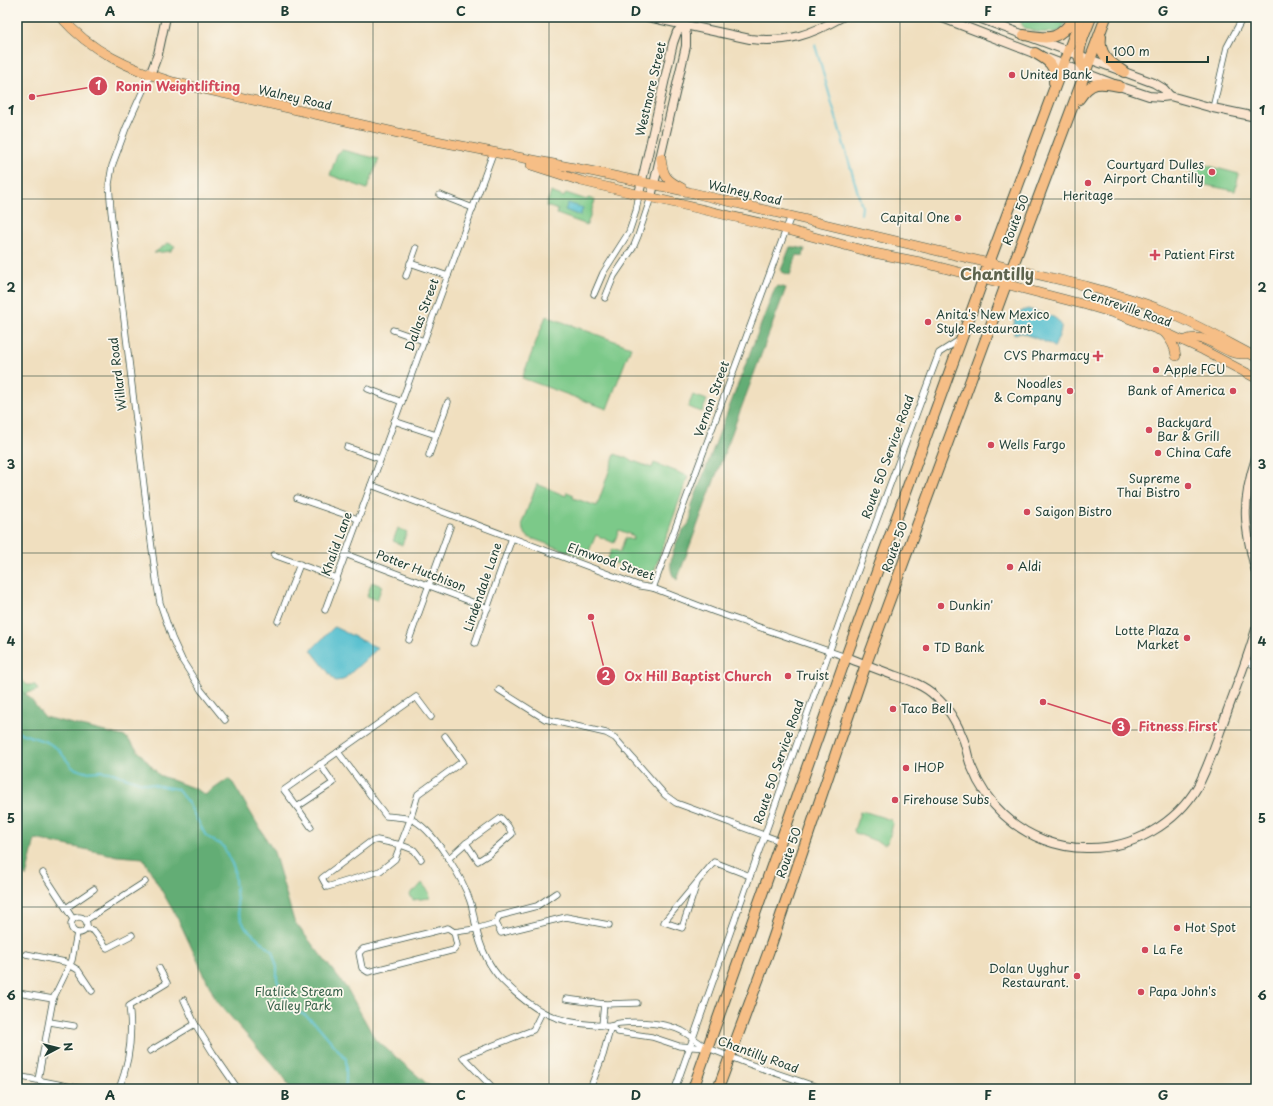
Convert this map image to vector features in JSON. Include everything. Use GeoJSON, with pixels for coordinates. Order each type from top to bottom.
{"type":"FeatureCollection","features":[{"type":"Feature","properties":{"kind":"highway"},"geometry":{"type":"LineString","coordinates":[[1024,35],[1047,38],[1055,36],[1066,29],[1075,17]]}},
{"type":"Feature","properties":{"kind":"highway","name":"Route 50"},"geometry":{"type":"LineString","coordinates":[[693,1089],[846,657],[989,263],[1081,17]]}},
{"type":"Feature","properties":{"kind":"highway"},"geometry":{"type":"LineString","coordinates":[[1086,72],[1080,62],[1081,45],[1091,17]]}},
{"type":"Feature","properties":{"kind":"highway","name":"Route 50"},"geometry":{"type":"LineString","coordinates":[[718,1089],[776,931],[866,664],[1106,17]]}},
{"type":"Feature","properties":{"kind":"highway"},"geometry":{"type":"LineString","coordinates":[[1102,27],[1100,42],[1102,52],[1107,60],[1124,72]]}},
{"type":"Feature","properties":{"kind":"highway"},"geometry":{"type":"LineString","coordinates":[[1035,53],[1048,61],[1052,66],[1055,76],[1054,90]]}},
{"type":"Feature","properties":{"kind":"highway"},"geometry":{"type":"LineString","coordinates":[[1070,113],[1083,93],[1092,86],[1101,83],[1119,86]]}},
{"type":"Feature","properties":{"kind":"main road","name":"Walney Road"},"geometry":{"type":"LineString","coordinates":[[61,17],[84,40],[100,52],[118,62],[150,75],[173,82],[493,153],[595,172],[689,192],[989,263]]}},
{"type":"Feature","properties":{"kind":"main road","name":"Walney Road"},"geometry":{"type":"LineString","coordinates":[[493,153],[581,181],[786,229],[874,253],[920,262],[984,278]]}},
{"type":"Feature","properties":{"kind":"main road"},"geometry":{"type":"LineString","coordinates":[[661,158],[662,169],[665,177],[689,192]]}},
{"type":"Feature","properties":{"kind":"main road","name":"Centreville Road"},"geometry":{"type":"LineString","coordinates":[[989,263],[1086,286],[1142,302],[1185,320],[1253,356]]}},
{"type":"Feature","properties":{"kind":"main road","name":"Centreville Road"},"geometry":{"type":"LineString","coordinates":[[984,278],[1120,315],[1164,332],[1256,378]]}},
{"type":"Feature","properties":{"kind":"main road"},"geometry":{"type":"LineString","coordinates":[[1164,332],[1175,348],[1176,356]]}},
{"type":"Feature","properties":{"kind":"main road"},"geometry":{"type":"LineString","coordinates":[[1183,341],[1191,337],[1198,337],[1233,353],[1253,356]]}},
{"type":"Feature","properties":{"kind":"street","name":"Willard Road"},"geometry":{"type":"LineString","coordinates":[[166,17],[158,54],[125,130],[112,166],[109,184],[110,211],[160,604],[172,638],[182,660],[201,690],[225,720]]}},
{"type":"Feature","properties":{"kind":"street"},"geometry":{"type":"LineString","coordinates":[[648,17],[685,21],[750,39],[776,40],[802,36],[814,32],[842,17]]}},
{"type":"Feature","properties":{"kind":"street"},"geometry":{"type":"LineString","coordinates":[[940,17],[1119,86],[1149,96],[1170,96],[1213,108],[1256,117]]}},
{"type":"Feature","properties":{"kind":"street"},"geometry":{"type":"LineString","coordinates":[[976,17],[1154,84],[1164,89],[1170,96]]}},
{"type":"Feature","properties":{"kind":"street"},"geometry":{"type":"LineString","coordinates":[[1213,108],[1227,46],[1243,17]]}},
{"type":"Feature","properties":{"kind":"street","name":"Westmore Street"},"geometry":{"type":"LineString","coordinates":[[605,298],[614,276],[633,248],[651,197],[686,46],[685,21]]}},
{"type":"Feature","properties":{"kind":"street","name":"Westmore Street"},"geometry":{"type":"LineString","coordinates":[[594,294],[603,273],[629,232],[636,211],[641,182],[673,43],[677,32],[685,21]]}},
{"type":"Feature","properties":{"kind":"street","name":"Dallas Street"},"geometry":{"type":"LineString","coordinates":[[371,485],[493,153]]}},
{"type":"Feature","properties":{"kind":"street"},"geometry":{"type":"LineString","coordinates":[[440,196],[473,208]]}},
{"type":"Feature","properties":{"kind":"street","name":"Vernon Street"},"geometry":{"type":"LineString","coordinates":[[653,588],[791,216]]}},
{"type":"Feature","properties":{"kind":"street"},"geometry":{"type":"LineString","coordinates":[[406,276],[416,248]]}},
{"type":"Feature","properties":{"kind":"street"},"geometry":{"type":"LineString","coordinates":[[410,263],[448,276]]}},
{"type":"Feature","properties":{"kind":"street"},"geometry":{"type":"LineString","coordinates":[[393,330],[424,341]]}},
{"type":"Feature","properties":{"kind":"street","name":"Route 50 Service Road"},"geometry":{"type":"LineString","coordinates":[[675,1089],[750,876],[766,835],[857,573],[938,353],[962,339]]}},
{"type":"Feature","properties":{"kind":"street"},"geometry":{"type":"LineString","coordinates":[[368,389],[402,402]]}},
{"type":"Feature","properties":{"kind":"street"},"geometry":{"type":"LineString","coordinates":[[429,455],[448,402]]}},
{"type":"Feature","properties":{"kind":"street"},"geometry":{"type":"LineString","coordinates":[[394,421],[436,435]]}},
{"type":"Feature","properties":{"kind":"street"},"geometry":{"type":"LineString","coordinates":[[347,447],[380,459]]}},
{"type":"Feature","properties":{"kind":"street"},"geometry":{"type":"LineString","coordinates":[[1256,460],[1248,484],[1245,515],[1248,543],[1256,572]]}},
{"type":"Feature","properties":{"kind":"street","name":"Elmwood Street"},"geometry":{"type":"LineString","coordinates":[[371,485],[640,586],[653,588],[715,612],[846,657]]}},
{"type":"Feature","properties":{"kind":"street","name":"Khalid Lane"},"geometry":{"type":"LineString","coordinates":[[325,610],[371,485]]}},
{"type":"Feature","properties":{"kind":"street"},"geometry":{"type":"LineString","coordinates":[[297,498],[358,519]]}},
{"type":"Feature","properties":{"kind":"street"},"geometry":{"type":"LineString","coordinates":[[409,640],[450,527]]}},
{"type":"Feature","properties":{"kind":"street","name":"Lindendale Lane"},"geometry":{"type":"LineString","coordinates":[[475,643],[512,538]]}},
{"type":"Feature","properties":{"kind":"street","name":"Potter Hutchison"},"geometry":{"type":"LineString","coordinates":[[346,554],[488,608]]}},
{"type":"Feature","properties":{"kind":"street"},"geometry":{"type":"LineString","coordinates":[[274,555],[337,578]]}},
{"type":"Feature","properties":{"kind":"street"},"geometry":{"type":"LineString","coordinates":[[278,621],[300,564]]}},
{"type":"Feature","properties":{"kind":"street"},"geometry":{"type":"LineString","coordinates":[[846,657],[911,682],[935,696],[943,704],[957,725],[971,767],[990,801],[1011,822],[1037,837],[1056,844],[1076,848],[1097,848],[1118,846],[1149,834],[1176,814],[1197,788],[1207,767],[1256,629]]}},
{"type":"Feature","properties":{"kind":"street"},"geometry":{"type":"LineString","coordinates":[[1246,660],[1256,667]]}},
{"type":"Feature","properties":{"kind":"street"},"geometry":{"type":"LineString","coordinates":[[499,690],[545,719],[606,733],[615,738],[660,791],[676,803],[780,841]]}},
{"type":"Feature","properties":{"kind":"street"},"geometry":{"type":"LineString","coordinates":[[311,827],[284,790],[416,697],[431,717]]}},
{"type":"Feature","properties":{"kind":"street"},"geometry":{"type":"LineString","coordinates":[[421,858],[414,850],[401,845],[377,840],[370,842],[322,878],[326,887],[380,871],[395,859],[401,845],[410,820],[418,794],[463,761],[445,736]]}},
{"type":"Feature","properties":{"kind":"street","name":"Chantilly Road"},"geometry":{"type":"LineString","coordinates":[[338,752],[386,816],[410,820],[427,831],[448,859],[463,884],[470,901],[476,929],[483,948],[497,975],[521,998],[542,1012],[566,1021],[611,1026],[618,1023],[648,1023],[682,1031],[708,1048],[823,1089]]}},
{"type":"Feature","properties":{"kind":"street"},"geometry":{"type":"LineString","coordinates":[[296,808],[333,782],[320,764]]}},
{"type":"Feature","properties":{"kind":"street"},"geometry":{"type":"LineString","coordinates":[[448,859],[466,843],[501,818],[508,826],[512,834],[490,854],[478,861],[466,843]]}},
{"type":"Feature","properties":{"kind":"street"},"geometry":{"type":"LineString","coordinates":[[697,883],[682,928],[664,922],[714,862],[750,876]]}},
{"type":"Feature","properties":{"kind":"street"},"geometry":{"type":"LineString","coordinates":[[43,873],[73,919]]}},
{"type":"Feature","properties":{"kind":"street"},"geometry":{"type":"LineString","coordinates":[[86,920],[145,882]]}},
{"type":"Feature","properties":{"kind":"street"},"geometry":{"type":"LineString","coordinates":[[66,908],[94,889]]}},
{"type":"Feature","properties":{"kind":"street"},"geometry":{"type":"LineString","coordinates":[[556,893],[537,906],[499,916],[496,923],[501,933],[566,917],[609,925]]}},
{"type":"Feature","properties":{"kind":"street"},"geometry":{"type":"LineString","coordinates":[[80,916],[88,923],[87,928],[83,932],[78,933],[71,928],[71,922],[73,919],[80,916]]}},
{"type":"Feature","properties":{"kind":"street"},"geometry":{"type":"LineString","coordinates":[[454,932],[457,945],[454,950],[368,972],[362,968],[359,953],[363,949],[448,928],[454,932],[476,929],[496,923]]}},
{"type":"Feature","properties":{"kind":"street"},"geometry":{"type":"LineString","coordinates":[[87,928],[94,931],[107,948],[132,935]]}},
{"type":"Feature","properties":{"kind":"street"},"geometry":{"type":"LineString","coordinates":[[38,1080],[50,1022],[53,999],[70,965],[78,933]]}},
{"type":"Feature","properties":{"kind":"street"},"geometry":{"type":"LineString","coordinates":[[26,954],[65,962],[78,970],[92,992]]}},
{"type":"Feature","properties":{"kind":"street"},"geometry":{"type":"LineString","coordinates":[[119,1089],[123,1077],[131,1036],[129,1006],[168,983],[159,968]]}},
{"type":"Feature","properties":{"kind":"street"},"geometry":{"type":"LineString","coordinates":[[18,993],[53,999]]}},
{"type":"Feature","properties":{"kind":"street"},"geometry":{"type":"LineString","coordinates":[[566,999],[604,1004],[637,1004]]}},
{"type":"Feature","properties":{"kind":"street"},"geometry":{"type":"LineString","coordinates":[[184,1000],[195,1024],[238,1089]]}},
{"type":"Feature","properties":{"kind":"street"},"geometry":{"type":"LineString","coordinates":[[602,1025],[604,1004]]}},
{"type":"Feature","properties":{"kind":"street"},"geometry":{"type":"LineString","coordinates":[[494,1089],[463,1056],[533,1030],[542,1012]]}},
{"type":"Feature","properties":{"kind":"street"},"geometry":{"type":"LineString","coordinates":[[50,1022],[74,1026]]}},
{"type":"Feature","properties":{"kind":"street"},"geometry":{"type":"LineString","coordinates":[[150,1051],[195,1024]]}},
{"type":"Feature","properties":{"kind":"street"},"geometry":{"type":"LineString","coordinates":[[590,1089],[603,1054],[611,1026]]}},
{"type":"Feature","properties":{"kind":"street","name":"Chantilly Road"},"geometry":{"type":"LineString","coordinates":[[611,1026],[618,1032],[652,1038],[679,1046],[708,1048]]}},
{"type":"Feature","properties":{"kind":"street"},"geometry":{"type":"LineString","coordinates":[[17,1076],[82,1089]]}},
{"type":"Feature","properties":{"kind":"green space"},"geometry":{"type":"Polygon","coordinates":[[[1021,17],[1067,17],[1063,27],[1058,32],[1040,32],[1024,27],[1021,23],[1021,17]]]}},
{"type":"Feature","properties":{"kind":"green space"},"geometry":{"type":"Polygon","coordinates":[[[342,150],[379,159],[367,189],[330,175],[337,154],[342,150]]]}},
{"type":"Feature","properties":{"kind":"green space"},"geometry":{"type":"Polygon","coordinates":[[[1194,162],[1239,174],[1235,191],[1191,182],[1194,162]]]}},
{"type":"Feature","properties":{"kind":"green space"},"geometry":{"type":"Polygon","coordinates":[[[551,192],[564,197],[566,193],[587,200],[588,198],[595,200],[587,225],[557,214],[558,210],[546,206],[551,192]]]}},
{"type":"Feature","properties":{"kind":"green space"},"geometry":{"type":"Polygon","coordinates":[[[168,243],[175,246],[171,251],[154,253],[168,243]]]}},
{"type":"Feature","properties":{"kind":"green space"},"geometry":{"type":"Polygon","coordinates":[[[790,247],[805,249],[803,256],[797,255],[790,275],[782,272],[781,270],[790,247]]]}},
{"type":"Feature","properties":{"kind":"green space"},"geometry":{"type":"Polygon","coordinates":[[[778,286],[786,288],[677,580],[671,570],[674,548],[683,530],[690,521],[691,507],[775,288],[778,286]]]}},
{"type":"Feature","properties":{"kind":"green space"},"geometry":{"type":"Polygon","coordinates":[[[546,316],[631,347],[607,409],[522,378],[546,316]]]}},
{"type":"Feature","properties":{"kind":"green space"},"geometry":{"type":"Polygon","coordinates":[[[693,395],[707,400],[702,412],[688,407],[693,395]]]}},
{"type":"Feature","properties":{"kind":"green space"},"geometry":{"type":"Polygon","coordinates":[[[615,454],[652,468],[654,463],[688,476],[652,577],[607,560],[612,549],[620,552],[625,538],[633,540],[634,536],[619,530],[614,543],[596,535],[586,558],[528,537],[523,531],[522,523],[537,484],[566,496],[567,492],[574,495],[573,498],[597,506],[615,454]]]}},
{"type":"Feature","properties":{"kind":"green space"},"geometry":{"type":"Polygon","coordinates":[[[398,528],[407,532],[402,545],[393,541],[398,528]]]}},
{"type":"Feature","properties":{"kind":"green space"},"geometry":{"type":"Polygon","coordinates":[[[372,582],[382,586],[377,600],[367,596],[372,582]]]}},
{"type":"Feature","properties":{"kind":"green space"},"geometry":{"type":"Polygon","coordinates":[[[17,675],[27,685],[35,685],[38,690],[17,696],[17,675]]]}},
{"type":"Feature","properties":{"kind":"green space","name":"Flatlick Stream Valley Park"},"geometry":{"type":"Polygon","coordinates":[[[17,687],[30,698],[44,717],[126,737],[159,775],[198,790],[205,795],[228,779],[233,783],[274,852],[294,921],[348,990],[375,1039],[433,1089],[290,1089],[286,1080],[216,1000],[179,921],[143,858],[118,856],[35,839],[26,877],[17,865],[17,687]]]}},
{"type":"Feature","properties":{"kind":"green space"},"geometry":{"type":"Polygon","coordinates":[[[863,811],[891,820],[893,824],[888,842],[884,844],[855,833],[854,830],[860,812],[863,811]]]}},
{"type":"Feature","properties":{"kind":"green space"},"geometry":{"type":"Polygon","coordinates":[[[422,883],[429,892],[430,898],[413,900],[410,895],[412,891],[416,890],[422,883]]]}},
{"type":"Feature","properties":{"kind":"water"},"geometry":{"type":"Polygon","coordinates":[[[568,203],[583,208],[580,216],[565,210],[568,203]]]}},
{"type":"Feature","properties":{"kind":"water"},"geometry":{"type":"Polygon","coordinates":[[[1028,309],[1049,315],[1061,324],[1060,334],[1054,348],[1050,344],[1020,332],[1014,335],[1015,318],[1017,315],[1028,309]]]}},
{"type":"Feature","properties":{"kind":"water"},"geometry":{"type":"Polygon","coordinates":[[[334,627],[378,648],[343,680],[335,681],[311,650],[334,627]]]}},
{"type":"Feature","properties":{"kind":"waterway"},"geometry":{"type":"LineString","coordinates":[[815,45],[862,207],[861,214]]}},
{"type":"Feature","properties":{"kind":"waterway"},"geometry":{"type":"LineString","coordinates":[[17,732],[47,742],[58,749],[73,768],[85,772],[110,772],[139,782],[177,789],[188,803],[206,836],[223,846],[234,868],[238,912],[245,927],[272,951],[277,967],[277,980],[291,1010],[305,1015],[318,1026],[346,1059],[345,1089]]}},
{"type":"Feature","properties":{"kind":"place","name":"United Bank"},"geometry":{"type":"Point","coordinates":[1012,75]}},
{"type":"Feature","properties":{"kind":"place","name":"Ronin Weightlifting"},"geometry":{"type":"Point","coordinates":[32,97]}},
{"type":"Feature","properties":{"kind":"place","name":"Courtyard Dulles Airport Chantilly"},"geometry":{"type":"Point","coordinates":[1212,172]}},
{"type":"Feature","properties":{"kind":"place","name":"Heritage"},"geometry":{"type":"Point","coordinates":[1088,183]}},
{"type":"Feature","properties":{"kind":"place","name":"Capital One"},"geometry":{"type":"Point","coordinates":[958,218]}},
{"type":"Feature","properties":{"kind":"place","name":"Patient First"},"geometry":{"type":"Point","coordinates":[1155,255]}},
{"type":"Feature","properties":{"kind":"place","name":"Anita's New Mexico Style Restaurant"},"geometry":{"type":"Point","coordinates":[928,322]}},
{"type":"Feature","properties":{"kind":"place","name":"CVS Pharmacy"},"geometry":{"type":"Point","coordinates":[1098,356]}},
{"type":"Feature","properties":{"kind":"place","name":"Apple FCU"},"geometry":{"type":"Point","coordinates":[1156,370]}},
{"type":"Feature","properties":{"kind":"place","name":"Noodles & Company"},"geometry":{"type":"Point","coordinates":[1070,391]}},
{"type":"Feature","properties":{"kind":"place","name":"Bank of America"},"geometry":{"type":"Point","coordinates":[1233,391]}},
{"type":"Feature","properties":{"kind":"place","name":"Backyard Bar & Grill"},"geometry":{"type":"Point","coordinates":[1149,430]}},
{"type":"Feature","properties":{"kind":"place","name":"Wells Fargo"},"geometry":{"type":"Point","coordinates":[991,445]}},
{"type":"Feature","properties":{"kind":"place","name":"China Cafe"},"geometry":{"type":"Point","coordinates":[1158,453]}},
{"type":"Feature","properties":{"kind":"place","name":"Supreme Thai Bistro"},"geometry":{"type":"Point","coordinates":[1188,486]}},
{"type":"Feature","properties":{"kind":"place","name":"Saigon Bistro"},"geometry":{"type":"Point","coordinates":[1027,512]}},
{"type":"Feature","properties":{"kind":"place","name":"Aldi"},"geometry":{"type":"Point","coordinates":[1010,567]}},
{"type":"Feature","properties":{"kind":"place","name":"Dunkin'"},"geometry":{"type":"Point","coordinates":[941,606]}},
{"type":"Feature","properties":{"kind":"place","name":"Ox Hill Baptist Church"},"geometry":{"type":"Point","coordinates":[591,617]}},
{"type":"Feature","properties":{"kind":"place","name":"Lotte Plaza Market"},"geometry":{"type":"Point","coordinates":[1187,638]}},
{"type":"Feature","properties":{"kind":"place","name":"TD Bank"},"geometry":{"type":"Point","coordinates":[926,648]}},
{"type":"Feature","properties":{"kind":"place","name":"Truist"},"geometry":{"type":"Point","coordinates":[788,676]}},
{"type":"Feature","properties":{"kind":"place","name":"Fitness First"},"geometry":{"type":"Point","coordinates":[1043,702]}},
{"type":"Feature","properties":{"kind":"place","name":"Taco Bell"},"geometry":{"type":"Point","coordinates":[893,709]}},
{"type":"Feature","properties":{"kind":"place","name":"IHOP"},"geometry":{"type":"Point","coordinates":[906,768]}},
{"type":"Feature","properties":{"kind":"place","name":"Firehouse Subs"},"geometry":{"type":"Point","coordinates":[895,800]}},
{"type":"Feature","properties":{"kind":"place","name":"Hot Spot"},"geometry":{"type":"Point","coordinates":[1177,928]}},
{"type":"Feature","properties":{"kind":"place","name":"La Fe"},"geometry":{"type":"Point","coordinates":[1145,950]}},
{"type":"Feature","properties":{"kind":"place","name":"Dolan Uyghur Restaurant."},"geometry":{"type":"Point","coordinates":[1077,976]}},
{"type":"Feature","properties":{"kind":"place","name":"Papa John's"},"geometry":{"type":"Point","coordinates":[1141,992]}},
{"type":"Feature","properties":{"kind":"district","name":"Chantilly"},"geometry":{"type":"Point","coordinates":[997,274]}}]}
